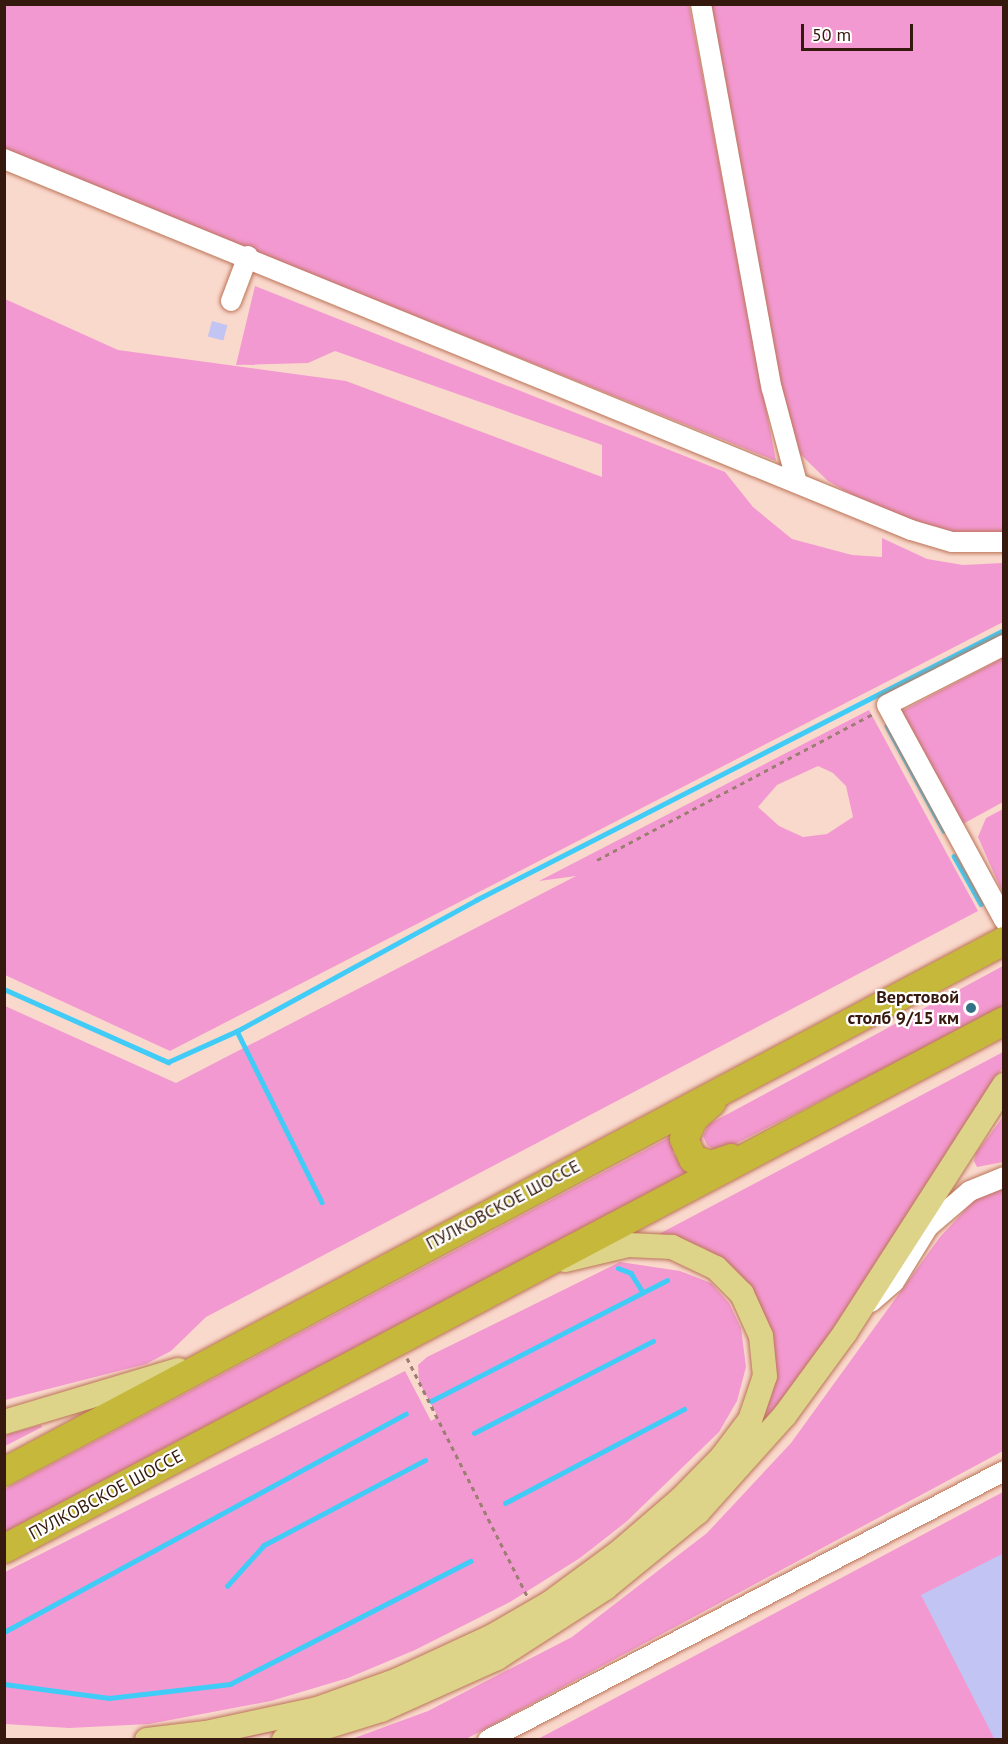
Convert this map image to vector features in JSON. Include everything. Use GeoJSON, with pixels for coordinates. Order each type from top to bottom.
{"type":"FeatureCollection","features":[{"type":"Feature","properties":{"kind":"highway","name":"ПУЛКОВСКОЕ ШОССЕ"},"geometry":{"type":"LineString","coordinates":[[4,1473],[1004,941]]}},
{"type":"Feature","properties":{"kind":"highway","name":"ПУЛКОВСКОЕ ШОССЕ"},"geometry":{"type":"LineString","coordinates":[[4,1550],[758,1148],[1004,1021]]}},
{"type":"Feature","properties":{"kind":"highway"},"geometry":{"type":"LineString","coordinates":[[736,1082],[694,1118],[684,1139],[693,1159],[711,1165],[758,1148]]}},
{"type":"Feature","properties":{"kind":"main road"},"geometry":{"type":"LineString","coordinates":[[284,1740],[381,1710],[497,1658],[647,1557],[742,1467],[858,1313],[1004,1084]]}},
{"type":"Feature","properties":{"kind":"main road"},"geometry":{"type":"LineString","coordinates":[[147,1740],[206,1733],[317,1709],[398,1680],[493,1636],[550,1603],[618,1553],[681,1499],[742,1433],[759,1397],[765,1376],[764,1350],[751,1309],[716,1268],[672,1247],[646,1244],[628,1245],[537,1266]]}},
{"type":"Feature","properties":{"kind":"main road"},"geometry":{"type":"LineString","coordinates":[[4,1422],[215,1359]]}},
{"type":"Feature","properties":{"kind":"street"},"geometry":{"type":"LineString","coordinates":[[701,4],[772,389],[796,479]]}},
{"type":"Feature","properties":{"kind":"street"},"geometry":{"type":"LineString","coordinates":[[4,159],[796,479],[911,530],[952,542],[1004,542]]}},
{"type":"Feature","properties":{"kind":"street"},"geometry":{"type":"LineString","coordinates":[[231,301],[248,256]]}},
{"type":"Feature","properties":{"kind":"street"},"geometry":{"type":"LineString","coordinates":[[1004,645],[887,705],[1004,920]]}},
{"type":"Feature","properties":{"kind":"street"},"geometry":{"type":"LineString","coordinates":[[858,1313],[894,1282],[928,1227],[970,1191],[1004,1177]]}},
{"type":"Feature","properties":{"kind":"street"},"geometry":{"type":"LineString","coordinates":[[488,1740],[1004,1471]]}},
{"type":"Feature","properties":{"kind":"path"},"geometry":{"type":"LineString","coordinates":[[597,860],[887,705]]}},
{"type":"Feature","properties":{"kind":"path"},"geometry":{"type":"LineString","coordinates":[[407,1360],[527,1598]]}},
{"type":"Feature","properties":{"kind":"shaded area"},"geometry":{"type":"Polygon","coordinates":[[[4,5],[689,5],[776,461],[5,151],[4,5]]]}},
{"type":"Feature","properties":{"kind":"shaded area"},"geometry":{"type":"Polygon","coordinates":[[[706,5],[1003,5],[1003,535],[975,537],[930,530],[867,504],[828,481],[797,451],[788,430],[706,5]]]}},
{"type":"Feature","properties":{"kind":"shaded area"},"geometry":{"type":"Polygon","coordinates":[[[255,286],[725,472],[753,507],[792,539],[852,555],[882,557],[882,538],[927,559],[963,565],[1003,563],[1003,622],[170,1051],[5,975],[5,299],[118,350],[346,381],[602,477],[602,445],[335,351],[308,363],[236,365],[255,286]]]}},
{"type":"Feature","properties":{"kind":"shaded area"},"geometry":{"type":"Polygon","coordinates":[[[1003,658],[1003,802],[961,825],[900,712],[1003,658]]]}},
{"type":"Feature","properties":{"kind":"shaded area"},"geometry":{"type":"Polygon","coordinates":[[[869,710],[978,911],[206,1317],[171,1351],[146,1364],[5,1400],[5,1006],[176,1083],[576,876],[539,881],[869,710]],[[818,766],[777,785],[758,807],[779,826],[803,837],[827,834],[853,817],[846,786],[833,773],[818,766]]]}},
{"type":"Feature","properties":{"kind":"shaded area"},"geometry":{"type":"Polygon","coordinates":[[[1003,809],[1003,894],[978,837],[986,818],[1003,809]]]}},
{"type":"Feature","properties":{"kind":"shaded area"},"geometry":{"type":"Polygon","coordinates":[[[1003,966],[1003,1008],[727,1148],[715,1150],[707,1145],[703,1136],[709,1124],[1003,966]]]}},
{"type":"Feature","properties":{"kind":"shaded area"},"geometry":{"type":"Polygon","coordinates":[[[1003,1052],[1003,1067],[793,1390],[733,1464],[651,1543],[528,1630],[427,1681],[294,1727],[242,1739],[208,1740],[346,1706],[470,1655],[570,1596],[655,1532],[703,1489],[754,1431],[771,1397],[776,1371],[771,1335],[745,1282],[704,1248],[659,1234],[1003,1052]]]}},
{"type":"Feature","properties":{"kind":"shaded area"},"geometry":{"type":"Polygon","coordinates":[[[1003,1117],[1003,1162],[977,1167],[974,1161],[976,1153],[1003,1117]]]}},
{"type":"Feature","properties":{"kind":"shaded area"},"geometry":{"type":"Polygon","coordinates":[[[672,1136],[673,1153],[688,1172],[5,1532],[5,1489],[672,1136]]]}},
{"type":"Feature","properties":{"kind":"shaded area"},"geometry":{"type":"Polygon","coordinates":[[[1003,1187],[1003,1451],[466,1739],[349,1740],[428,1711],[572,1637],[707,1533],[791,1443],[940,1237],[982,1192],[1003,1187]]]}},
{"type":"Feature","properties":{"kind":"shaded area"},"geometry":{"type":"Polygon","coordinates":[[[620,1262],[680,1271],[711,1283],[729,1303],[741,1328],[746,1367],[737,1401],[719,1432],[626,1522],[580,1558],[510,1602],[415,1650],[348,1678],[271,1701],[149,1724],[69,1728],[5,1724],[5,1572],[405,1371],[431,1421],[438,1417],[419,1382],[418,1365],[427,1357],[620,1262]]]}},
{"type":"Feature","properties":{"kind":"shaded area"},"geometry":{"type":"Polygon","coordinates":[[[41,1425],[42,1427],[5,1446],[5,1435],[41,1425]]]}},
{"type":"Feature","properties":{"kind":"shaded area"},"geometry":{"type":"Polygon","coordinates":[[[1003,1492],[1003,1739],[538,1739],[1003,1492]]]}},
{"type":"Feature","properties":{"kind":"building"},"geometry":{"type":"Polygon","coordinates":[[[212,321],[227,325],[223,341],[208,336],[212,321]]]}},
{"type":"Feature","properties":{"kind":"building"},"geometry":{"type":"Polygon","coordinates":[[[1004,1553],[1004,1740],[995,1740],[921,1595],[1004,1553]]]}},
{"type":"Feature","properties":{"kind":"waterway"},"geometry":{"type":"LineString","coordinates":[[237,1031],[476,900],[1004,630]]}},
{"type":"Feature","properties":{"kind":"waterway"},"geometry":{"type":"LineString","coordinates":[[887,726],[944,831]]}},
{"type":"Feature","properties":{"kind":"waterway"},"geometry":{"type":"LineString","coordinates":[[954,856],[981,904]]}},
{"type":"Feature","properties":{"kind":"waterway"},"geometry":{"type":"LineString","coordinates":[[4,989],[168,1062],[237,1031],[322,1202]]}},
{"type":"Feature","properties":{"kind":"waterway"},"geometry":{"type":"LineString","coordinates":[[618,1268],[631,1273],[643,1292]]}},
{"type":"Feature","properties":{"kind":"waterway"},"geometry":{"type":"LineString","coordinates":[[431,1401],[667,1280]]}},
{"type":"Feature","properties":{"kind":"waterway"},"geometry":{"type":"LineString","coordinates":[[474,1433],[653,1341]]}},
{"type":"Feature","properties":{"kind":"waterway"},"geometry":{"type":"LineString","coordinates":[[505,1503],[684,1409]]}},
{"type":"Feature","properties":{"kind":"waterway"},"geometry":{"type":"LineString","coordinates":[[4,1632],[406,1414]]}},
{"type":"Feature","properties":{"kind":"waterway"},"geometry":{"type":"LineString","coordinates":[[227,1586],[264,1545],[425,1460]]}},
{"type":"Feature","properties":{"kind":"waterway"},"geometry":{"type":"LineString","coordinates":[[4,1684],[109,1698],[230,1684],[470,1561]]}},
{"type":"Feature","properties":{"kind":"place","name":"Верстовой столб 9/15 км"},"geometry":{"type":"Point","coordinates":[971,1008]}}]}
